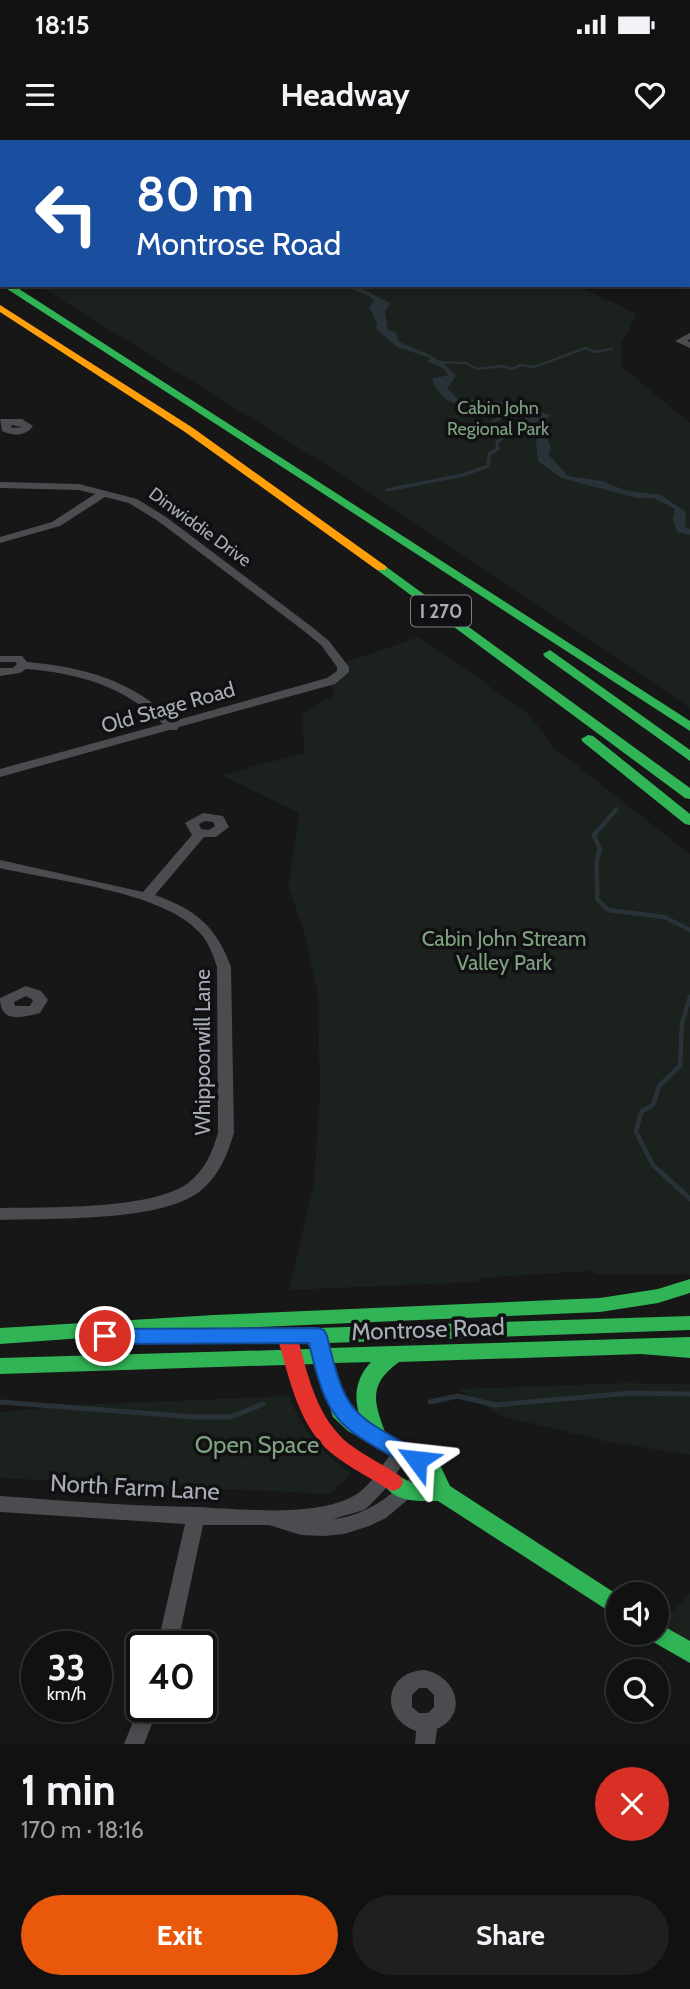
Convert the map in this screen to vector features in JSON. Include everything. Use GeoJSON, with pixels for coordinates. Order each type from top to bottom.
{"type":"FeatureCollection","features":[{"type":"Feature","properties":{"kind":"main road","name":"I 270"},"geometry":{"type":"LineString","coordinates":[[9,287],[690,727]]}},
{"type":"Feature","properties":{"kind":"main road","name":"I 270"},"geometry":{"type":"LineString","coordinates":[[0,308],[189,430],[343,539],[690,795]]}},
{"type":"Feature","properties":{"kind":"main road","name":"I 270"},"geometry":{"type":"LineString","coordinates":[[189,430],[327,542],[526,691],[690,821]]}},
{"type":"Feature","properties":{"kind":"main road","name":"I 270"},"geometry":{"type":"LineString","coordinates":[[346,506],[690,757]]}},
{"type":"Feature","properties":{"kind":"main road"},"geometry":{"type":"LineString","coordinates":[[0,1336],[214,1322],[600,1306],[658,1296],[690,1286]]}},
{"type":"Feature","properties":{"kind":"main road","name":"Montrose Road"},"geometry":{"type":"LineString","coordinates":[[0,1336],[317,1336],[690,1323]]}},
{"type":"Feature","properties":{"kind":"main road"},"geometry":{"type":"LineString","coordinates":[[288,1336],[291,1357],[316,1420],[334,1443],[408,1492],[442,1492],[606,1599]]}},
{"type":"Feature","properties":{"kind":"main road"},"geometry":{"type":"LineString","coordinates":[[317,1336],[320,1355],[340,1411],[355,1425],[432,1469],[442,1492]]}},
{"type":"Feature","properties":{"kind":"main road","name":"Montrose Road"},"geometry":{"type":"LineString","coordinates":[[0,1366],[396,1353],[690,1348]]}},
{"type":"Feature","properties":{"kind":"main road"},"geometry":{"type":"LineString","coordinates":[[377,1437],[364,1405],[363,1386],[376,1366],[396,1353]]}},
{"type":"Feature","properties":{"kind":"main road"},"geometry":{"type":"LineString","coordinates":[[669,1640],[690,1653]]}},
{"type":"Feature","properties":{"kind":"street"},"geometry":{"type":"LineString","coordinates":[[690,336],[680,341],[690,345]]}},
{"type":"Feature","properties":{"kind":"street","name":"Dinwiddie Drive"},"geometry":{"type":"LineString","coordinates":[[0,485],[65,486],[105,492],[148,509],[300,622],[338,658],[343,672]]}},
{"type":"Feature","properties":{"kind":"street"},"geometry":{"type":"LineString","coordinates":[[0,540],[57,524],[105,492]]}},
{"type":"Feature","properties":{"kind":"street"},"geometry":{"type":"LineString","coordinates":[[0,659],[18,659],[23,665],[63,669],[106,679],[141,696],[173,727]]}},
{"type":"Feature","properties":{"kind":"street"},"geometry":{"type":"LineString","coordinates":[[0,672],[16,671],[23,665]]}},
{"type":"Feature","properties":{"kind":"street","name":"Old Stage Road"},"geometry":{"type":"LineString","coordinates":[[0,773],[331,681],[343,672]]}},
{"type":"Feature","properties":{"kind":"street"},"geometry":{"type":"LineString","coordinates":[[148,896],[200,834]]}},
{"type":"Feature","properties":{"kind":"street","name":"Whippoorwill Lane"},"geometry":{"type":"LineString","coordinates":[[0,864],[148,896],[194,919],[210,935],[221,952],[224,967],[226,1133],[219,1160],[207,1177],[195,1186],[156,1205],[142,1208],[0,1214]]}},
{"type":"Feature","properties":{"kind":"street","name":"North Farm Lane"},"geometry":{"type":"LineString","coordinates":[[0,1504],[268,1518],[319,1514],[354,1506],[365,1499],[402,1452]]}},
{"type":"Feature","properties":{"kind":"street","name":"North Farm Lane"},"geometry":{"type":"LineString","coordinates":[[268,1518],[303,1529],[342,1527],[376,1517],[432,1469]]}},
{"type":"Feature","properties":{"kind":"street"},"geometry":{"type":"LineString","coordinates":[[171,1631],[196,1515]]}},
{"type":"Feature","properties":{"kind":"street"},"geometry":{"type":"LineString","coordinates":[[134,1744],[143,1722]]}},
{"type":"Feature","properties":{"kind":"street"},"geometry":{"type":"LineString","coordinates":[[425,1744],[427,1722]]}},
{"type":"Feature","properties":{"kind":"green space","name":"Cabin John Regional Park"},"geometry":{"type":"Polygon","coordinates":[[[41,287],[580,287],[637,314],[621,345],[622,367],[690,423],[690,708],[325,464],[41,287]]]}},
{"type":"Feature","properties":{"kind":"green space","name":"Cabin John Stream Valley Park"},"geometry":{"type":"Polygon","coordinates":[[[419,637],[528,713],[553,747],[690,854],[690,1274],[596,1274],[590,1271],[480,1278],[478,1282],[289,1290],[314,1182],[320,1096],[318,995],[303,928],[288,887],[299,813],[221,775],[304,753],[302,713],[334,695],[331,681],[343,663],[419,637]]]}},
{"type":"Feature","properties":{"kind":"green space"},"geometry":{"type":"Polygon","coordinates":[[[625,1383],[690,1384],[690,1455],[605,1441],[498,1415],[459,1389],[625,1383]]]}},
{"type":"Feature","properties":{"kind":"green space","name":"Open Space"},"geometry":{"type":"Polygon","coordinates":[[[289,1396],[314,1440],[352,1474],[329,1494],[0,1478],[0,1412],[77,1405],[289,1396]]]}},
{"type":"Feature","properties":{"kind":"green space"},"geometry":{"type":"Polygon","coordinates":[[[690,1593],[690,1653],[669,1638],[669,1615],[690,1593]]]}},
{"type":"Feature","properties":{"kind":"shaded area"},"geometry":{"type":"Polygon","coordinates":[[[348,287],[362,289],[391,303],[385,311],[388,330],[396,332],[399,342],[444,364],[456,376],[447,388],[458,399],[499,401],[551,415],[547,418],[552,433],[546,436],[551,448],[549,455],[568,476],[602,481],[624,490],[661,495],[686,512],[685,527],[690,529],[690,535],[677,532],[673,519],[675,509],[653,498],[637,498],[561,478],[538,461],[535,432],[529,429],[523,413],[447,400],[438,392],[432,379],[448,375],[444,369],[427,361],[431,358],[397,347],[376,329],[377,323],[369,307],[374,301],[348,287]]]}},
{"type":"Feature","properties":{"kind":"waterway"},"geometry":{"type":"LineString","coordinates":[[434,362],[466,363],[477,369],[503,366],[512,369],[521,365],[534,367],[585,348],[596,352],[612,349]]}},
{"type":"Feature","properties":{"kind":"waterway"},"geometry":{"type":"LineString","coordinates":[[387,490],[463,475],[488,466],[490,453],[498,449],[497,442],[504,437],[502,434],[489,434],[487,426],[510,411],[509,406]]}},
{"type":"Feature","properties":{"kind":"waterway"},"geometry":{"type":"LineString","coordinates":[[616,810],[594,835],[600,850],[597,861],[597,899],[608,910],[664,917],[690,930]]}},
{"type":"Feature","properties":{"kind":"waterway"},"geometry":{"type":"LineString","coordinates":[[667,1178],[653,1165],[636,1132],[641,1112],[653,1105],[659,1086],[680,1066],[682,1023],[690,997]]}},
{"type":"Feature","properties":{"kind":"waterway"},"geometry":{"type":"LineString","coordinates":[[666,1177],[690,1199]]}},
{"type":"Feature","properties":{"kind":"waterway"},"geometry":{"type":"LineString","coordinates":[[430,1402],[458,1396],[495,1405],[631,1393],[690,1394]]}},
{"type":"Feature","properties":{"kind":"waterway"},"geometry":{"type":"LineString","coordinates":[[0,1402],[194,1417],[231,1417],[263,1404]]}},
{"type":"Feature","properties":{"kind":"traffic: fast"},"geometry":{"type":"LineString","coordinates":[[9,287],[690,727]]}},
{"type":"Feature","properties":{"kind":"traffic: fast"},"geometry":{"type":"LineString","coordinates":[[381,567],[690,795]]}},
{"type":"Feature","properties":{"kind":"traffic: fast"},"geometry":{"type":"LineString","coordinates":[[550,654],[690,757]]}},
{"type":"Feature","properties":{"kind":"traffic: fast"},"geometry":{"type":"LineString","coordinates":[[588,739],[690,821]]}},
{"type":"Feature","properties":{"kind":"traffic: fast"},"geometry":{"type":"LineString","coordinates":[[0,1336],[214,1322],[600,1305],[658,1296],[690,1286]]}},
{"type":"Feature","properties":{"kind":"traffic: fast"},"geometry":{"type":"LineString","coordinates":[[147,1336],[317,1336],[690,1323]]}},
{"type":"Feature","properties":{"kind":"traffic: fast"},"geometry":{"type":"LineString","coordinates":[[318,1343],[340,1411],[355,1425],[432,1469],[442,1492]]}},
{"type":"Feature","properties":{"kind":"traffic: fast"},"geometry":{"type":"LineString","coordinates":[[0,1366],[690,1345]]}},
{"type":"Feature","properties":{"kind":"traffic: fast"},"geometry":{"type":"LineString","coordinates":[[643,1347],[690,1350]]}},
{"type":"Feature","properties":{"kind":"traffic: fast"},"geometry":{"type":"LineString","coordinates":[[377,1437],[368,1410],[366,1390],[374,1372],[396,1353]]}},
{"type":"Feature","properties":{"kind":"traffic: fast"},"geometry":{"type":"LineString","coordinates":[[393,1482],[408,1492],[442,1492],[606,1599]]}},
{"type":"Feature","properties":{"kind":"traffic: fast"},"geometry":{"type":"LineString","coordinates":[[669,1640],[690,1653]]}},
{"type":"Feature","properties":{"kind":"traffic: slow"},"geometry":{"type":"LineString","coordinates":[[0,308],[189,430],[381,567]]}},
{"type":"Feature","properties":{"kind":"traffic: jam"},"geometry":{"type":"LineString","coordinates":[[289,1343],[305,1396],[324,1432],[346,1453],[393,1482]]}},
{"type":"Feature","properties":{"kind":"route"},"geometry":{"type":"LineString","coordinates":[[105,1336],[317,1336],[333,1398],[340,1411],[355,1425],[417,1460]]}}]}
